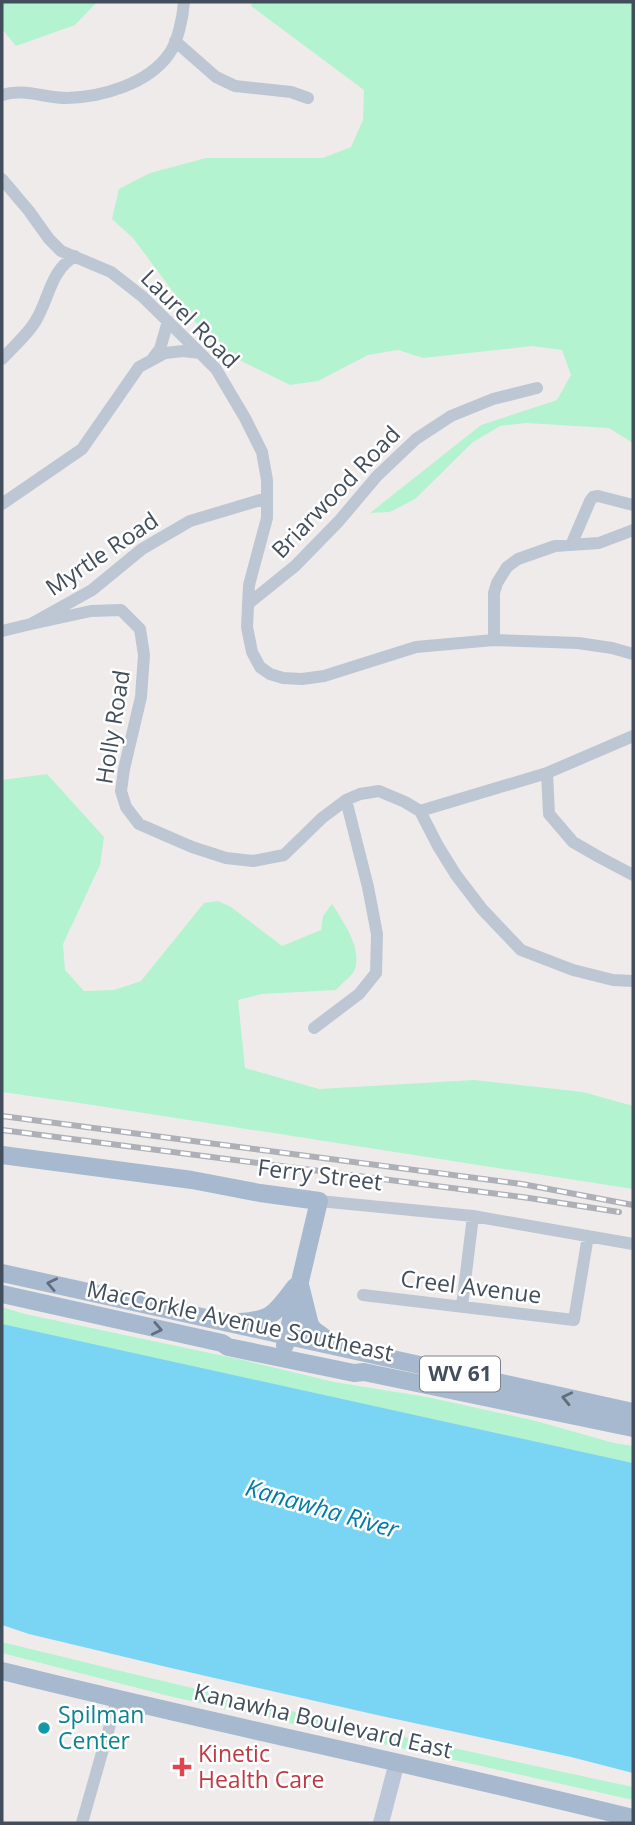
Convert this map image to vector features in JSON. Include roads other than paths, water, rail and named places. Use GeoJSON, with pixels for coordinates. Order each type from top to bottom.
{"type":"FeatureCollection","features":[{"type":"Feature","properties":{"kind":"main road","name":"Ferry Street"},"geometry":{"type":"LineString","coordinates":[[2,1154],[319,1200]]}},
{"type":"Feature","properties":{"kind":"main road"},"geometry":{"type":"LineString","coordinates":[[285,1344],[319,1200]]}},
{"type":"Feature","properties":{"kind":"main road","name":"MacCorkle Avenue Southeast"},"geometry":{"type":"LineString","coordinates":[[2,1273],[224,1323],[353,1365],[364,1372]]}},
{"type":"Feature","properties":{"kind":"main road"},"geometry":{"type":"LineString","coordinates":[[224,1323],[259,1321],[268,1317],[276,1312],[299,1282]]}},
{"type":"Feature","properties":{"kind":"main road"},"geometry":{"type":"LineString","coordinates":[[299,1282],[310,1325],[341,1348]]}},
{"type":"Feature","properties":{"kind":"main road","name":"MacCorkle Avenue Southeast"},"geometry":{"type":"LineString","coordinates":[[2,1294],[222,1343],[229,1347],[354,1373],[364,1372],[633,1429]]}},
{"type":"Feature","properties":{"kind":"main road","name":"MacCorkle Avenue Southeast"},"geometry":{"type":"LineString","coordinates":[[222,1343],[230,1341],[341,1348],[633,1412]]}},
{"type":"Feature","properties":{"kind":"main road","name":"Kanawha Boulevard East"},"geometry":{"type":"LineString","coordinates":[[2,1671],[117,1700],[633,1818]]}},
{"type":"Feature","properties":{"kind":"street"},"geometry":{"type":"LineString","coordinates":[[2,95],[11,92],[65,98],[128,86],[150,73],[170,54],[184,15],[184,2]]}},
{"type":"Feature","properties":{"kind":"street"},"geometry":{"type":"LineString","coordinates":[[175,41],[216,77],[235,86],[291,92],[308,98]]}},
{"type":"Feature","properties":{"kind":"street","name":"Laurel Road"},"geometry":{"type":"LineString","coordinates":[[2,179],[61,251],[111,272],[144,297],[216,369],[228,387],[262,452],[267,480],[267,518],[249,585],[247,628],[252,652],[260,667],[282,678],[302,679],[324,676],[416,648],[494,640],[578,643],[633,654]]}},
{"type":"Feature","properties":{"kind":"street"},"geometry":{"type":"LineString","coordinates":[[49,239],[53,254],[54,280]]}},
{"type":"Feature","properties":{"kind":"street"},"geometry":{"type":"LineString","coordinates":[[2,359],[34,325],[60,267],[75,256]]}},
{"type":"Feature","properties":{"kind":"street"},"geometry":{"type":"LineString","coordinates":[[152,359],[160,349],[167,321]]}},
{"type":"Feature","properties":{"kind":"street"},"geometry":{"type":"LineString","coordinates":[[2,504],[82,449],[139,367],[165,353],[200,352]]}},
{"type":"Feature","properties":{"kind":"street","name":"Briarwood Road"},"geometry":{"type":"LineString","coordinates":[[248,604],[295,566],[339,521],[377,476],[416,439],[451,416],[493,399],[537,388]]}},
{"type":"Feature","properties":{"kind":"street"},"geometry":{"type":"LineString","coordinates":[[570,545],[593,497],[633,505]]}},
{"type":"Feature","properties":{"kind":"street","name":"Myrtle Road"},"geometry":{"type":"LineString","coordinates":[[2,631],[32,624],[92,590],[142,549],[190,522],[267,498]]}},
{"type":"Feature","properties":{"kind":"street"},"geometry":{"type":"LineString","coordinates":[[494,640],[494,593],[503,571],[518,559],[555,546],[599,543],[633,530]]}},
{"type":"Feature","properties":{"kind":"street","name":"Holly Road"},"geometry":{"type":"LineString","coordinates":[[32,624],[91,611],[121,610],[140,629],[144,655],[141,698],[121,791],[127,807],[139,824],[201,850],[226,858],[253,861],[284,855],[322,818],[346,800],[360,794],[379,791],[420,811]]}},
{"type":"Feature","properties":{"kind":"street"},"geometry":{"type":"LineString","coordinates":[[633,736],[547,773],[420,811],[456,875],[482,909],[521,950],[573,970],[613,980],[633,981]]}},
{"type":"Feature","properties":{"kind":"street"},"geometry":{"type":"LineString","coordinates":[[547,773],[549,814],[573,842],[633,875]]}},
{"type":"Feature","properties":{"kind":"street"},"geometry":{"type":"LineString","coordinates":[[314,1028],[359,994],[376,973],[377,933],[346,800]]}},
{"type":"Feature","properties":{"kind":"street","name":"Ferry Street"},"geometry":{"type":"LineString","coordinates":[[319,1200],[473,1216],[633,1244]]}},
{"type":"Feature","properties":{"kind":"street"},"geometry":{"type":"LineString","coordinates":[[462,1306],[473,1216]]}},
{"type":"Feature","properties":{"kind":"street","name":"Creel Avenue"},"geometry":{"type":"LineString","coordinates":[[363,1295],[574,1321],[588,1236]]}},
{"type":"Feature","properties":{"kind":"street"},"geometry":{"type":"LineString","coordinates":[[82,1823],[117,1700]]}},
{"type":"Feature","properties":{"kind":"street"},"geometry":{"type":"LineString","coordinates":[[381,1823],[397,1762]]}},
{"type":"Feature","properties":{"kind":"water","name":"Kanawha River"},"geometry":{"type":"Polygon","coordinates":[[[2,1324],[633,1463],[633,1773],[171,1668],[2,1625],[2,1324]]]}},
{"type":"Feature","properties":{"kind":"railway"},"geometry":{"type":"LineString","coordinates":[[2,1116],[522,1184],[633,1205]]}},
{"type":"Feature","properties":{"kind":"railway"},"geometry":{"type":"LineString","coordinates":[[2,1130],[619,1212]]}},
{"type":"Feature","properties":{"kind":"place","name":"Spilman Center"},"geometry":{"type":"Point","coordinates":[44,1728]}},
{"type":"Feature","properties":{"kind":"place","name":"Kinetic Health Care"},"geometry":{"type":"Point","coordinates":[182,1767]}}]}
